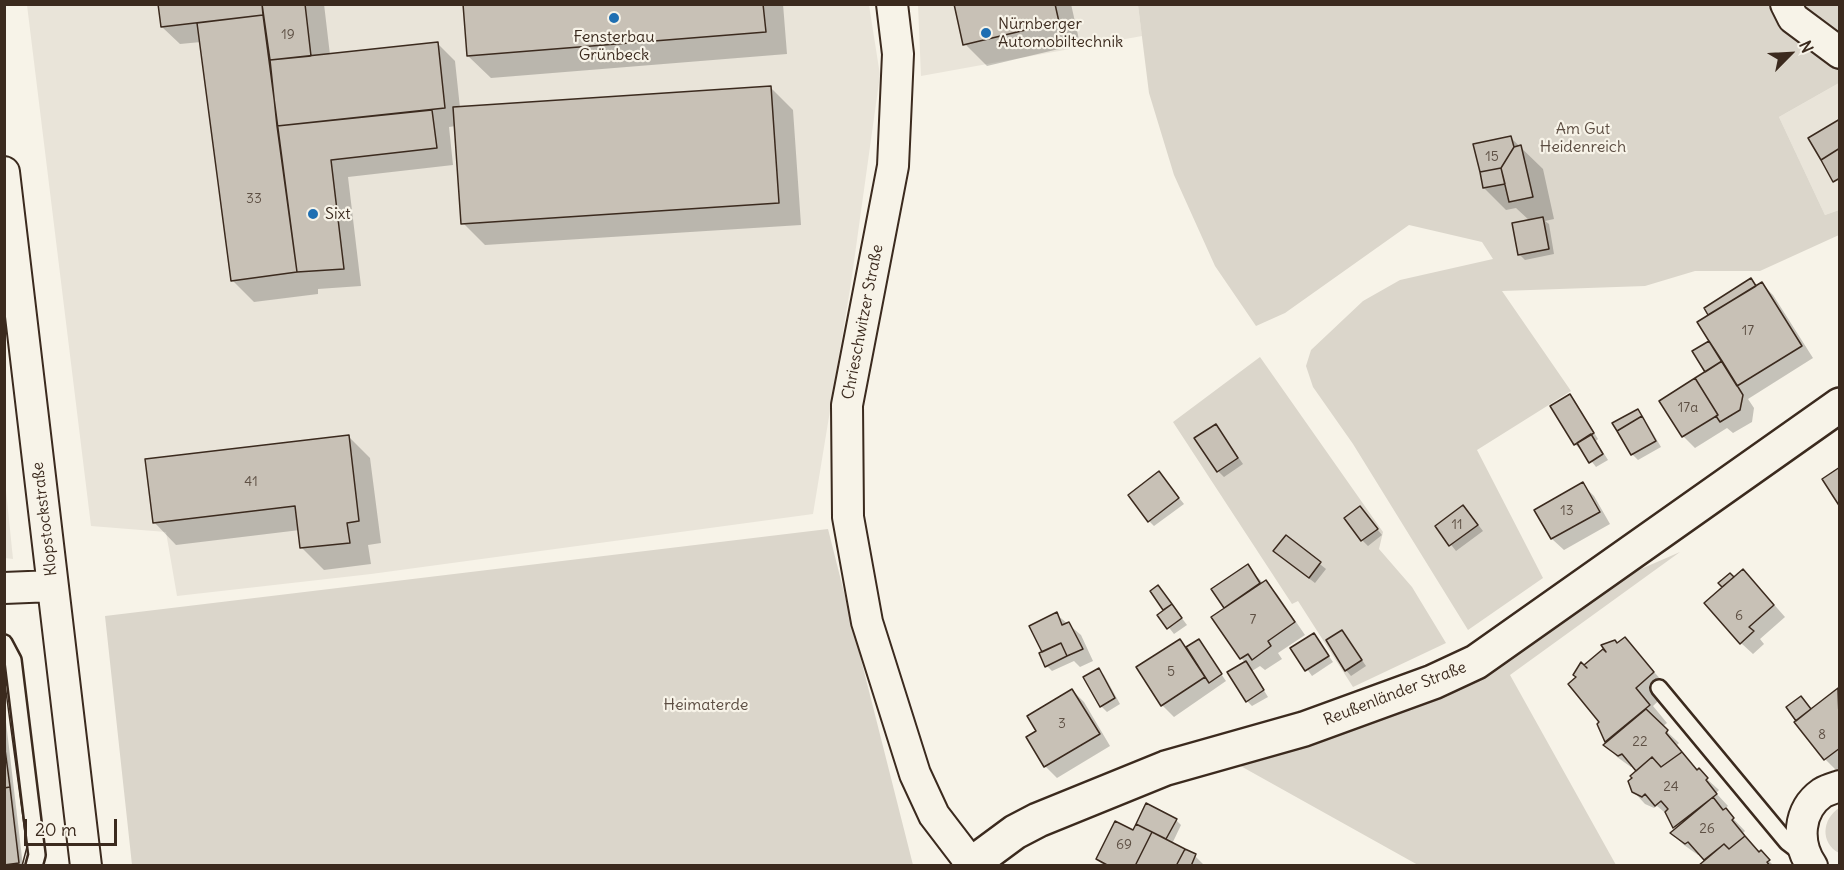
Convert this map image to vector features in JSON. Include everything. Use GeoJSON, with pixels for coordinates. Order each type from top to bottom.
{"type":"FeatureCollection","features":[{"type":"Feature","properties":{"kind":"street","name":"Chrieschwitzer Straße"},"geometry":{"type":"LineString","coordinates":[[892,4],[898,54],[893,166],[847,405],[848,517],[867,621],[915,774],[934,815],[971,865]]}},
{"type":"Feature","properties":{"kind":"street"},"geometry":{"type":"LineString","coordinates":[[1786,4],[1793,18],[1839,53]]}},
{"type":"Feature","properties":{"kind":"street","name":"Klopstockstraße"},"geometry":{"type":"LineString","coordinates":[[4,172],[86,866]]}},
{"type":"Feature","properties":{"kind":"street","name":"Reußenländer Straße"},"geometry":{"type":"LineString","coordinates":[[971,865],[1015,832],[1038,820],[1167,768],[1304,729],[1433,682],[1476,662],[1839,405]]}},
{"type":"Feature","properties":{"kind":"street"},"geometry":{"type":"LineString","coordinates":[[4,588],[53,586]]}},
{"type":"Feature","properties":{"kind":"street"},"geometry":{"type":"LineString","coordinates":[[1808,860],[1800,832],[1805,815],[1822,793],[1839,786]]}},
{"type":"Feature","properties":{"kind":"lane"},"geometry":{"type":"LineString","coordinates":[[4,643],[14,660],[38,855],[34,866]]}},
{"type":"Feature","properties":{"kind":"lane"},"geometry":{"type":"LineString","coordinates":[[1659,688],[1787,842],[1808,860]]}},
{"type":"Feature","properties":{"kind":"shaded area","name":"Fensterbau Grünbeck"},"geometry":{"type":"Polygon","coordinates":[[[27,5],[869,5],[880,75],[851,283],[813,514],[371,574],[177,596],[166,532],[91,526],[27,5]]]}},
{"type":"Feature","properties":{"kind":"shaded area"},"geometry":{"type":"Polygon","coordinates":[[[918,5],[1138,5],[1142,36],[921,76],[918,5]]]}},
{"type":"Feature","properties":{"kind":"shaded area"},"geometry":{"type":"Polygon","coordinates":[[[1839,83],[1839,210],[1825,215],[1779,117],[1839,83]]]}},
{"type":"Feature","properties":{"kind":"shaded area"},"geometry":{"type":"Polygon","coordinates":[[[5,481],[13,559],[5,558],[5,481]]]}},
{"type":"Feature","properties":{"kind":"shaded area"},"geometry":{"type":"Polygon","coordinates":[[[4,726],[21,860],[19,865],[5,865],[4,726]]]}},
{"type":"Feature","properties":{"kind":"green space","name":"Am Gut Heidenreich"},"geometry":{"type":"Polygon","coordinates":[[[1138,5],[1839,5],[1839,83],[1779,117],[1825,215],[1839,210],[1839,235],[1760,271],[1695,271],[1645,286],[1502,291],[1571,391],[1477,450],[1543,578],[1468,630],[1353,444],[1313,387],[1306,366],[1311,350],[1363,301],[1400,280],[1493,259],[1482,242],[1409,225],[1285,313],[1256,326],[1215,266],[1174,175],[1149,93],[1138,5]]]}},
{"type":"Feature","properties":{"kind":"green space"},"geometry":{"type":"Polygon","coordinates":[[[1260,357],[1383,532],[1379,549],[1412,587],[1446,643],[1353,687],[1298,601],[1292,604],[1173,422],[1260,357]]]}},
{"type":"Feature","properties":{"kind":"green space","name":"Heimaterde"},"geometry":{"type":"Polygon","coordinates":[[[828,529],[913,865],[132,865],[105,616],[828,529]]]}},
{"type":"Feature","properties":{"kind":"green space"},"geometry":{"type":"Polygon","coordinates":[[[1680,552],[1510,675],[1616,865],[1418,865],[1237,764],[1349,731],[1445,692],[1634,572],[1680,552]]]}},
{"type":"Feature","properties":{"kind":"green space"},"geometry":{"type":"Polygon","coordinates":[[[1839,808],[1839,853],[1829,843],[1826,831],[1829,818],[1839,808]]]}},
{"type":"Feature","properties":{"kind":"building"},"geometry":{"type":"Polygon","coordinates":[[[158,4],[262,4],[263,15],[161,27],[158,4]]]}},
{"type":"Feature","properties":{"kind":"building"},"geometry":{"type":"Polygon","coordinates":[[[262,4],[305,4],[311,56],[270,60],[262,4]]]}},
{"type":"Feature","properties":{"kind":"building","name":"Fensterbau Grünbeck"},"geometry":{"type":"Polygon","coordinates":[[[463,4],[763,4],[766,32],[467,56],[463,4]]]}},
{"type":"Feature","properties":{"kind":"building","name":"Nürnberger Automobiltechnik"},"geometry":{"type":"Polygon","coordinates":[[[954,4],[1055,4],[1059,22],[963,45],[954,4]]]}},
{"type":"Feature","properties":{"kind":"building"},"geometry":{"type":"Polygon","coordinates":[[[263,15],[297,272],[231,281],[197,23],[263,15]]]}},
{"type":"Feature","properties":{"kind":"building"},"geometry":{"type":"Polygon","coordinates":[[[438,42],[445,108],[277,126],[270,60],[438,42]]]}},
{"type":"Feature","properties":{"kind":"building"},"geometry":{"type":"Polygon","coordinates":[[[771,86],[779,203],[461,224],[453,107],[771,86]]]}},
{"type":"Feature","properties":{"kind":"building","name":"Sixt"},"geometry":{"type":"Polygon","coordinates":[[[432,110],[437,148],[331,160],[344,269],[297,272],[277,126],[432,110]]]}},
{"type":"Feature","properties":{"kind":"building"},"geometry":{"type":"Polygon","coordinates":[[[1840,119],[1840,148],[1821,160],[1808,138],[1840,119]]]}},
{"type":"Feature","properties":{"kind":"building"},"geometry":{"type":"Polygon","coordinates":[[[1511,136],[1514,147],[1501,168],[1480,172],[1473,144],[1511,136]]]}},
{"type":"Feature","properties":{"kind":"building"},"geometry":{"type":"Polygon","coordinates":[[[1521,145],[1533,197],[1509,202],[1501,168],[1514,147],[1521,145]]]}},
{"type":"Feature","properties":{"kind":"building"},"geometry":{"type":"Polygon","coordinates":[[[1840,148],[1840,178],[1833,182],[1821,160],[1840,148]]]}},
{"type":"Feature","properties":{"kind":"building"},"geometry":{"type":"Polygon","coordinates":[[[1501,168],[1505,184],[1483,188],[1480,172],[1501,168]]]}},
{"type":"Feature","properties":{"kind":"building"},"geometry":{"type":"Polygon","coordinates":[[[1543,217],[1549,249],[1518,255],[1512,223],[1543,217]]]}},
{"type":"Feature","properties":{"kind":"building"},"geometry":{"type":"Polygon","coordinates":[[[1751,278],[1756,286],[1708,315],[1704,308],[1751,278]]]}},
{"type":"Feature","properties":{"kind":"building"},"geometry":{"type":"Polygon","coordinates":[[[1762,282],[1802,346],[1737,386],[1697,322],[1762,282]]]}},
{"type":"Feature","properties":{"kind":"building"},"geometry":{"type":"Polygon","coordinates":[[[1709,341],[1722,361],[1705,372],[1692,351],[1709,341]]]}},
{"type":"Feature","properties":{"kind":"building"},"geometry":{"type":"Polygon","coordinates":[[[1722,361],[1743,395],[1740,410],[1720,422],[1695,378],[1722,361]]]}},
{"type":"Feature","properties":{"kind":"building"},"geometry":{"type":"Polygon","coordinates":[[[1695,378],[1718,415],[1682,437],[1659,401],[1695,378]]]}},
{"type":"Feature","properties":{"kind":"building"},"geometry":{"type":"Polygon","coordinates":[[[1570,394],[1594,433],[1574,445],[1550,406],[1570,394]]]}},
{"type":"Feature","properties":{"kind":"building"},"geometry":{"type":"Polygon","coordinates":[[[1638,409],[1642,416],[1617,431],[1612,423],[1638,409]]]}},
{"type":"Feature","properties":{"kind":"building"},"geometry":{"type":"Polygon","coordinates":[[[1642,416],[1656,441],[1631,455],[1617,431],[1642,416]]]}},
{"type":"Feature","properties":{"kind":"building"},"geometry":{"type":"Polygon","coordinates":[[[1216,424],[1238,458],[1217,472],[1194,438],[1216,424]]]}},
{"type":"Feature","properties":{"kind":"building"},"geometry":{"type":"Polygon","coordinates":[[[1591,434],[1603,454],[1589,463],[1577,443],[1591,434]]]}},
{"type":"Feature","properties":{"kind":"building"},"geometry":{"type":"Polygon","coordinates":[[[349,435],[359,521],[347,523],[350,543],[300,548],[295,506],[153,523],[145,459],[349,435]]]}},
{"type":"Feature","properties":{"kind":"building"},"geometry":{"type":"Polygon","coordinates":[[[1840,467],[1840,507],[1822,479],[1840,467]]]}},
{"type":"Feature","properties":{"kind":"building"},"geometry":{"type":"Polygon","coordinates":[[[1159,471],[1179,498],[1148,522],[1128,495],[1159,471]]]}},
{"type":"Feature","properties":{"kind":"building"},"geometry":{"type":"Polygon","coordinates":[[[1583,482],[1600,512],[1551,539],[1534,510],[1583,482]]]}},
{"type":"Feature","properties":{"kind":"building"},"geometry":{"type":"Polygon","coordinates":[[[1463,505],[1478,525],[1449,546],[1435,526],[1463,505]]]}},
{"type":"Feature","properties":{"kind":"building"},"geometry":{"type":"Polygon","coordinates":[[[1360,506],[1378,529],[1361,541],[1344,518],[1360,506]]]}},
{"type":"Feature","properties":{"kind":"building"},"geometry":{"type":"Polygon","coordinates":[[[1286,535],[1321,562],[1309,578],[1273,551],[1286,535]]]}},
{"type":"Feature","properties":{"kind":"building"},"geometry":{"type":"Polygon","coordinates":[[[1248,564],[1260,583],[1224,608],[1211,589],[1248,564]]]}},
{"type":"Feature","properties":{"kind":"building"},"geometry":{"type":"Polygon","coordinates":[[[1743,569],[1774,605],[1749,627],[1754,631],[1740,644],[1704,603],[1743,569]]]}},
{"type":"Feature","properties":{"kind":"building"},"geometry":{"type":"Polygon","coordinates":[[[1730,573],[1734,577],[1722,587],[1718,583],[1730,573]]]}},
{"type":"Feature","properties":{"kind":"building"},"geometry":{"type":"Polygon","coordinates":[[[1266,580],[1295,622],[1268,641],[1271,646],[1252,660],[1248,654],[1240,659],[1211,617],[1266,580]]]}},
{"type":"Feature","properties":{"kind":"building"},"geometry":{"type":"Polygon","coordinates":[[[1158,585],[1172,604],[1163,610],[1150,591],[1158,585]]]}},
{"type":"Feature","properties":{"kind":"building"},"geometry":{"type":"Polygon","coordinates":[[[1172,604],[1182,618],[1167,629],[1157,615],[1172,604]]]}},
{"type":"Feature","properties":{"kind":"building"},"geometry":{"type":"Polygon","coordinates":[[[1057,612],[1062,625],[1069,622],[1083,649],[1067,656],[1061,643],[1042,652],[1029,626],[1057,612]]]}},
{"type":"Feature","properties":{"kind":"building"},"geometry":{"type":"Polygon","coordinates":[[[1342,630],[1362,660],[1345,671],[1326,640],[1342,630]]]}},
{"type":"Feature","properties":{"kind":"building"},"geometry":{"type":"Polygon","coordinates":[[[1314,633],[1329,656],[1305,671],[1290,648],[1314,633]]]}},
{"type":"Feature","properties":{"kind":"building"},"geometry":{"type":"Polygon","coordinates":[[[1625,637],[1654,672],[1636,688],[1650,705],[1605,742],[1597,724],[1599,722],[1568,684],[1576,677],[1573,675],[1581,662],[1584,665],[1603,649],[1606,652],[1601,645],[1615,640],[1617,643],[1625,637]]]}},
{"type":"Feature","properties":{"kind":"building"},"geometry":{"type":"Polygon","coordinates":[[[1180,639],[1205,677],[1161,706],[1136,667],[1180,639]]]}},
{"type":"Feature","properties":{"kind":"building"},"geometry":{"type":"Polygon","coordinates":[[[1199,639],[1222,674],[1209,683],[1186,647],[1199,639]]]}},
{"type":"Feature","properties":{"kind":"building"},"geometry":{"type":"Polygon","coordinates":[[[1061,643],[1067,656],[1045,667],[1039,653],[1061,643]]]}},
{"type":"Feature","properties":{"kind":"building"},"geometry":{"type":"Polygon","coordinates":[[[1246,661],[1264,690],[1246,702],[1227,672],[1246,661]]]}},
{"type":"Feature","properties":{"kind":"building"},"geometry":{"type":"Polygon","coordinates":[[[1099,668],[1115,698],[1100,707],[1083,677],[1099,668]]]}},
{"type":"Feature","properties":{"kind":"building"},"geometry":{"type":"Polygon","coordinates":[[[1838,688],[1840,748],[1824,760],[1794,722],[1838,688]]]}},
{"type":"Feature","properties":{"kind":"building"},"geometry":{"type":"Polygon","coordinates":[[[1072,689],[1100,734],[1044,767],[1026,737],[1036,731],[1027,716],[1072,689]]]}},
{"type":"Feature","properties":{"kind":"building"},"geometry":{"type":"Polygon","coordinates":[[[1801,696],[1811,709],[1796,721],[1786,707],[1801,696]]]}},
{"type":"Feature","properties":{"kind":"building"},"geometry":{"type":"Polygon","coordinates":[[[1646,709],[1668,730],[1666,733],[1682,752],[1661,767],[1652,757],[1636,771],[1622,754],[1618,756],[1603,745],[1646,709]]]}},
{"type":"Feature","properties":{"kind":"building"},"geometry":{"type":"Polygon","coordinates":[[[4,742],[10,787],[4,788],[4,742]]]}},
{"type":"Feature","properties":{"kind":"building"},"geometry":{"type":"Polygon","coordinates":[[[1682,752],[1697,770],[1699,768],[1708,778],[1706,780],[1717,794],[1673,828],[1665,812],[1668,809],[1661,801],[1655,806],[1645,794],[1642,797],[1632,792],[1628,781],[1632,778],[1630,776],[1652,757],[1661,767],[1682,752]]]}},
{"type":"Feature","properties":{"kind":"building"},"geometry":{"type":"Polygon","coordinates":[[[10,787],[19,863],[4,865],[4,788],[10,787]]]}},
{"type":"Feature","properties":{"kind":"building"},"geometry":{"type":"Polygon","coordinates":[[[1713,797],[1723,810],[1726,808],[1745,836],[1729,849],[1724,844],[1704,860],[1688,842],[1685,844],[1670,833],[1713,797]]]}},
{"type":"Feature","properties":{"kind":"building"},"geometry":{"type":"Polygon","coordinates":[[[1146,803],[1177,819],[1166,839],[1136,824],[1146,803]]]}},
{"type":"Feature","properties":{"kind":"building"},"geometry":{"type":"Polygon","coordinates":[[[1115,821],[1133,830],[1136,824],[1152,832],[1135,866],[1109,866],[1096,859],[1115,821]]]}},
{"type":"Feature","properties":{"kind":"building"},"geometry":{"type":"Polygon","coordinates":[[[1152,832],[1185,849],[1176,866],[1135,866],[1152,832]]]}},
{"type":"Feature","properties":{"kind":"building"},"geometry":{"type":"Polygon","coordinates":[[[1745,836],[1759,852],[1761,850],[1770,860],[1767,862],[1770,866],[1698,866],[1724,844],[1729,849],[1745,836]]]}},
{"type":"Feature","properties":{"kind":"building"},"geometry":{"type":"Polygon","coordinates":[[[1185,849],[1196,854],[1191,866],[1176,866],[1185,849]]]}},
{"type":"Feature","properties":{"kind":"tram line"},"geometry":{"type":"LineString","coordinates":[[4,677],[27,847],[22,866]]}},
{"type":"Feature","properties":{"kind":"place","name":"Fensterbau Grünbeck"},"geometry":{"type":"Point","coordinates":[614,18]}},
{"type":"Feature","properties":{"kind":"place","name":"Nürnberger Automobiltechnik"},"geometry":{"type":"Point","coordinates":[986,33]}},
{"type":"Feature","properties":{"kind":"place","name":"Sixt"},"geometry":{"type":"Point","coordinates":[313,214]}}]}
